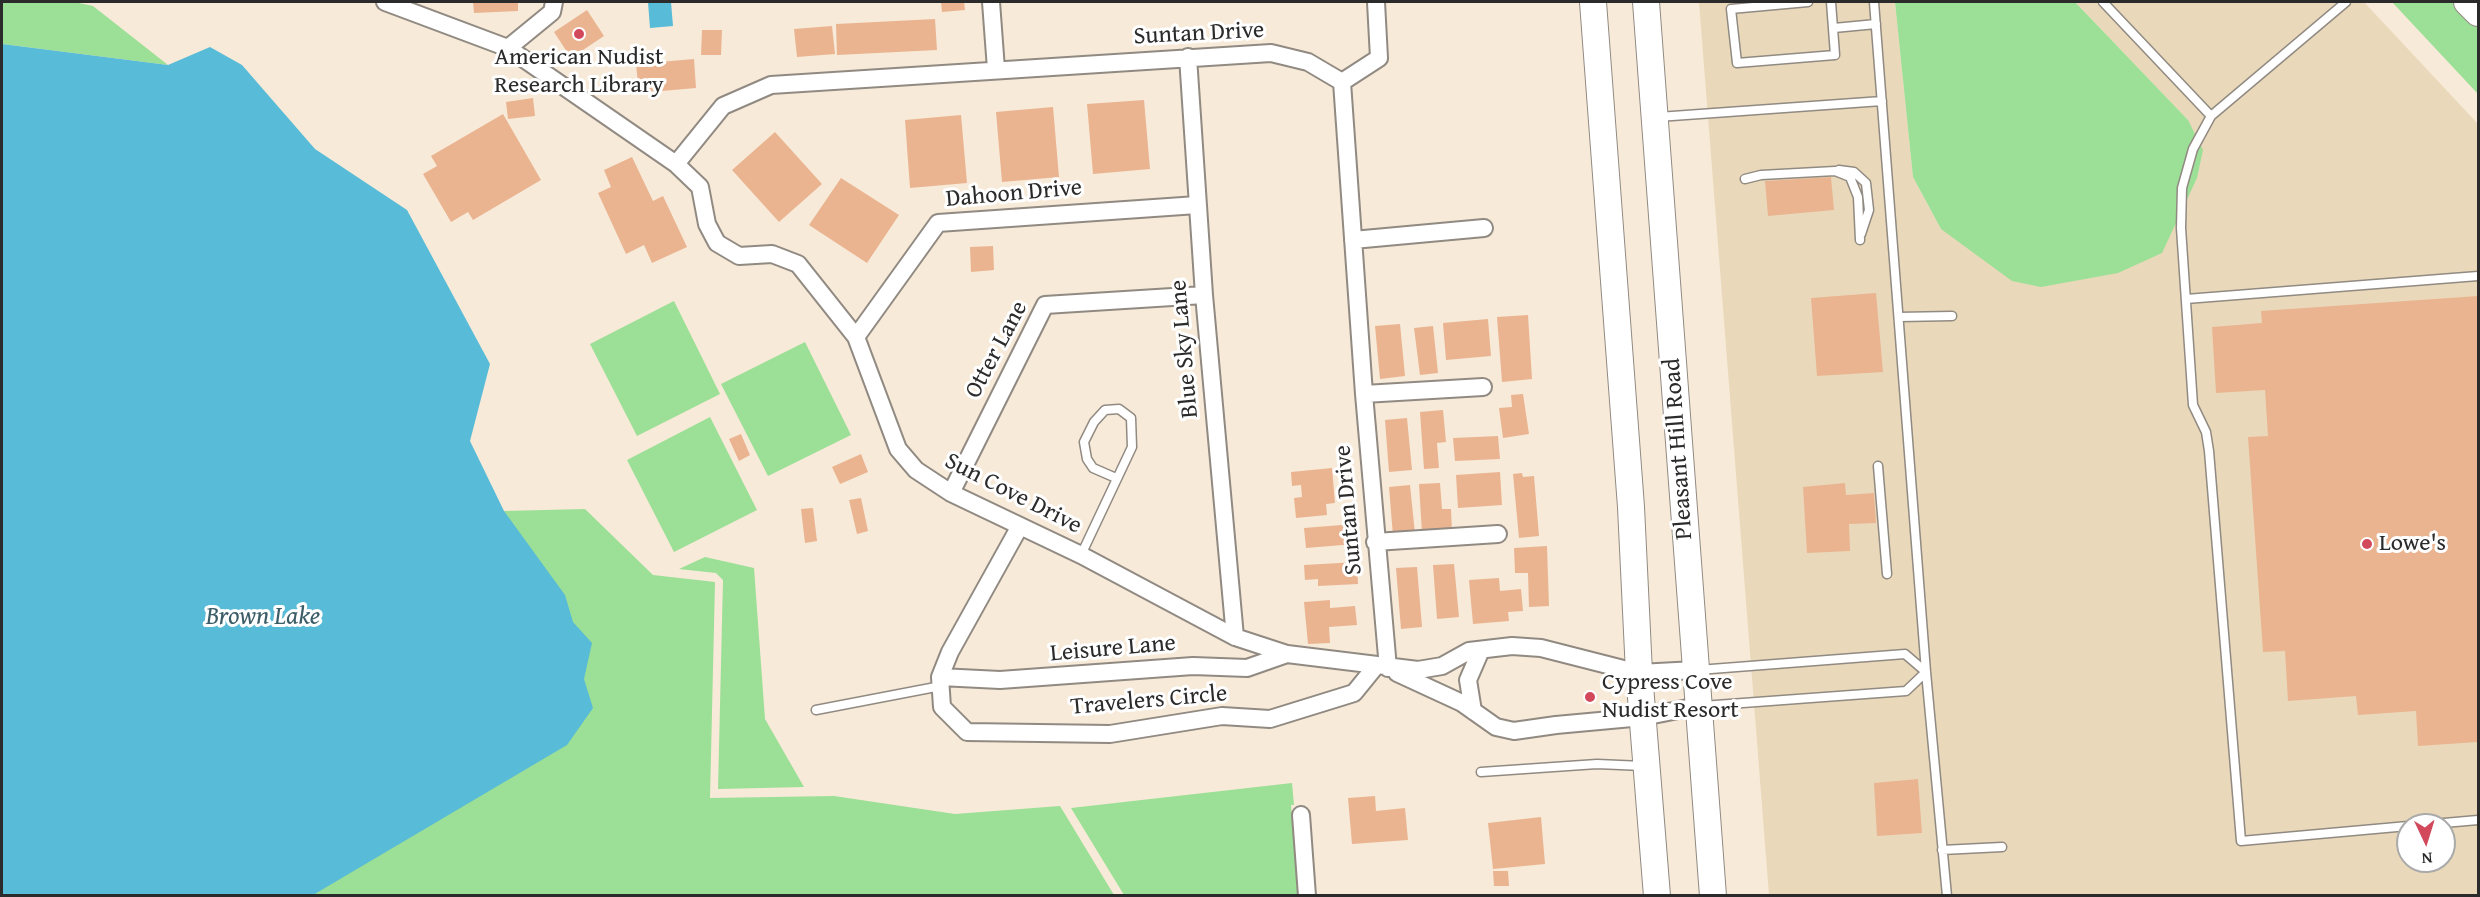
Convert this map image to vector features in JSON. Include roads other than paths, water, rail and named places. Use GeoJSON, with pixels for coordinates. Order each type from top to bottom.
{"type":"FeatureCollection","features":[{"type":"Feature","properties":{"kind":"main road"},"geometry":{"type":"LineString","coordinates":[[1593,2],[1632,507],[1639,673],[1657,896]]}},
{"type":"Feature","properties":{"kind":"main road","name":"Pleasant Hill Road"},"geometry":{"type":"LineString","coordinates":[[1646,2],[1713,896]]}},
{"type":"Feature","properties":{"kind":"main road"},"geometry":{"type":"LineString","coordinates":[[2466,2],[2478,13]]}},
{"type":"Feature","properties":{"kind":"street","name":"Sun Cove Drive"},"geometry":{"type":"LineString","coordinates":[[385,2],[508,48],[676,164],[700,187],[707,224],[717,243],[739,256],[771,254],[798,264],[856,337],[898,449],[916,470],[951,493],[1082,555],[1235,637],[1287,654],[1418,670],[1442,666],[1469,651],[1512,646],[1541,648],[1639,673],[1695,670]]}},
{"type":"Feature","properties":{"kind":"street"},"geometry":{"type":"LineString","coordinates":[[508,48],[552,12],[554,2]]}},
{"type":"Feature","properties":{"kind":"street"},"geometry":{"type":"LineString","coordinates":[[992,2],[996,69]]}},
{"type":"Feature","properties":{"kind":"street"},"geometry":{"type":"LineString","coordinates":[[1342,82],[1379,58],[1376,2]]}},
{"type":"Feature","properties":{"kind":"street","name":"Suntan Drive"},"geometry":{"type":"LineString","coordinates":[[676,164],[723,106],[771,85],[1271,53],[1308,62],[1342,82],[1382,667]]}},
{"type":"Feature","properties":{"kind":"street","name":"Blue Sky Lane"},"geometry":{"type":"LineString","coordinates":[[1188,57],[1204,295],[1235,637]]}},
{"type":"Feature","properties":{"kind":"street","name":"Dahoon Drive"},"geometry":{"type":"LineString","coordinates":[[856,337],[938,223],[1197,205]]}},
{"type":"Feature","properties":{"kind":"street"},"geometry":{"type":"LineString","coordinates":[[1353,240],[1484,228]]}},
{"type":"Feature","properties":{"kind":"street","name":"Otter Lane"},"geometry":{"type":"LineString","coordinates":[[951,493],[1045,305],[1204,295]]}},
{"type":"Feature","properties":{"kind":"street"},"geometry":{"type":"LineString","coordinates":[[1364,394],[1483,387]]}},
{"type":"Feature","properties":{"kind":"street"},"geometry":{"type":"LineString","coordinates":[[940,681],[950,652],[1020,526]]}},
{"type":"Feature","properties":{"kind":"street"},"geometry":{"type":"LineString","coordinates":[[1375,542],[1498,534]]}},
{"type":"Feature","properties":{"kind":"street"},"geometry":{"type":"LineString","coordinates":[[1473,711],[1468,680],[1481,650]]}},
{"type":"Feature","properties":{"kind":"street","name":"Leisure Lane"},"geometry":{"type":"LineString","coordinates":[[940,681],[1000,680],[1193,666],[1247,668],[1287,654]]}},
{"type":"Feature","properties":{"kind":"street","name":"Sun Cove Drive"},"geometry":{"type":"LineString","coordinates":[[1382,667],[1473,711],[1496,727],[1514,731],[1643,717],[1698,706]]}},
{"type":"Feature","properties":{"kind":"street","name":"Travelers Circle"},"geometry":{"type":"LineString","coordinates":[[940,681],[942,707],[967,732],[1110,734],[1222,716],[1270,719],[1354,693],[1382,667]]}},
{"type":"Feature","properties":{"kind":"street"},"geometry":{"type":"LineString","coordinates":[[1301,815],[1307,896]]}},
{"type":"Feature","properties":{"kind":"lane"},"geometry":{"type":"LineString","coordinates":[[1808,2],[1731,9],[1737,63],[1835,55],[1831,2]]}},
{"type":"Feature","properties":{"kind":"lane"},"geometry":{"type":"LineString","coordinates":[[1874,2],[1926,672],[1947,896]]}},
{"type":"Feature","properties":{"kind":"lane"},"geometry":{"type":"LineString","coordinates":[[2103,2],[2211,116]]}},
{"type":"Feature","properties":{"kind":"lane"},"geometry":{"type":"LineString","coordinates":[[2346,2],[2211,116],[2193,149],[2182,188],[2181,228],[2193,405],[2206,432],[2209,451],[2241,841],[2396,827]]}},
{"type":"Feature","properties":{"kind":"lane"},"geometry":{"type":"LineString","coordinates":[[1834,28],[1876,24]]}},
{"type":"Feature","properties":{"kind":"lane"},"geometry":{"type":"LineString","coordinates":[[1654,118],[1882,101]]}},
{"type":"Feature","properties":{"kind":"lane"},"geometry":{"type":"LineString","coordinates":[[1745,179],[1761,175],[1835,171],[1850,177],[1858,196],[1860,240]]}},
{"type":"Feature","properties":{"kind":"lane"},"geometry":{"type":"LineString","coordinates":[[2186,299],[2478,276]]}},
{"type":"Feature","properties":{"kind":"lane"},"geometry":{"type":"LineString","coordinates":[[1899,317],[1952,316]]}},
{"type":"Feature","properties":{"kind":"lane"},"geometry":{"type":"LineString","coordinates":[[1082,555],[1132,447],[1131,418],[1119,409],[1105,410],[1094,422],[1084,442],[1087,459],[1093,468],[1116,478]]}},
{"type":"Feature","properties":{"kind":"lane"},"geometry":{"type":"LineString","coordinates":[[1878,466],[1887,574]]}},
{"type":"Feature","properties":{"kind":"lane"},"geometry":{"type":"LineString","coordinates":[[1695,670],[1905,654],[1926,672]]}},
{"type":"Feature","properties":{"kind":"lane"},"geometry":{"type":"LineString","coordinates":[[1698,706],[1906,691],[1926,672]]}},
{"type":"Feature","properties":{"kind":"lane"},"geometry":{"type":"LineString","coordinates":[[816,710],[940,681]]}},
{"type":"Feature","properties":{"kind":"lane"},"geometry":{"type":"LineString","coordinates":[[1481,772],[1596,764],[1647,766]]}},
{"type":"Feature","properties":{"kind":"lane"},"geometry":{"type":"LineString","coordinates":[[2456,822],[2478,820]]}},
{"type":"Feature","properties":{"kind":"lane"},"geometry":{"type":"LineString","coordinates":[[1942,850],[2002,847]]}},
{"type":"Feature","properties":{"kind":"water"},"geometry":{"type":"Polygon","coordinates":[[[648,2],[671,2],[673,26],[650,28],[648,2]]]}},
{"type":"Feature","properties":{"kind":"water","name":"Brown Lake"},"geometry":{"type":"Polygon","coordinates":[[[2,44],[168,65],[210,47],[242,65],[315,149],[407,210],[490,364],[470,441],[504,511],[565,595],[573,622],[592,643],[584,679],[593,708],[567,745],[313,895],[2,895],[2,44]]]}},
{"type":"Feature","properties":{"kind":"place","name":"American Nudist Research Library"},"geometry":{"type":"Point","coordinates":[579,34]}},
{"type":"Feature","properties":{"kind":"place","name":"Lowe's"},"geometry":{"type":"Point","coordinates":[2367,544]}},
{"type":"Feature","properties":{"kind":"place","name":"Cypress Cove Nudist Resort"},"geometry":{"type":"Point","coordinates":[1590,697]}}]}
